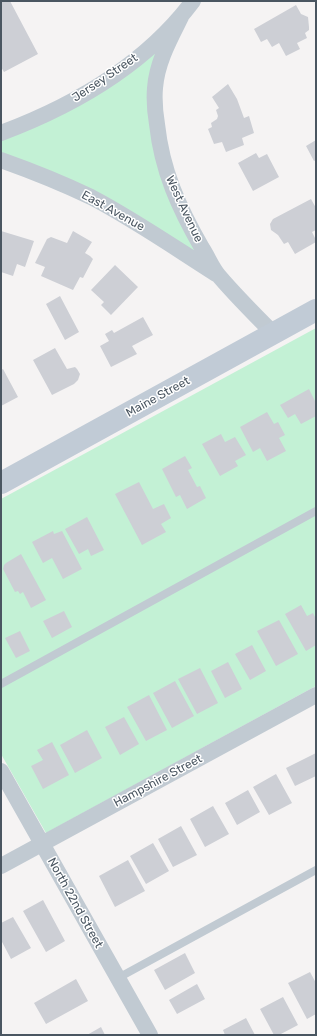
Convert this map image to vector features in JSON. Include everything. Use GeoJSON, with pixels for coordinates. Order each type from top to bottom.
{"type":"FeatureCollection","features":[{"type":"Feature","properties":{"kind":"street","name":"Jersey Street"},"geometry":{"type":"LineString","coordinates":[[1,133],[36,119],[67,104],[90,91],[121,70],[147,50],[181,17],[193,1]]}},
{"type":"Feature","properties":{"kind":"street","name":"West Avenue"},"geometry":{"type":"LineString","coordinates":[[181,17],[166,46],[155,88],[158,138],[163,163],[172,189],[187,223],[218,275],[273,333]]}},
{"type":"Feature","properties":{"kind":"street","name":"East Avenue"},"geometry":{"type":"LineString","coordinates":[[1,160],[46,176],[91,197],[124,215],[218,275]]}},
{"type":"Feature","properties":{"kind":"street","name":"Maine Street"},"geometry":{"type":"LineString","coordinates":[[1,483],[316,310]]}},
{"type":"Feature","properties":{"kind":"street","name":"Hampshire Street"},"geometry":{"type":"LineString","coordinates":[[1,866],[316,695]]}},
{"type":"Feature","properties":{"kind":"street","name":"North 22nd Street"},"geometry":{"type":"LineString","coordinates":[[1,771],[150,1035]]}},
{"type":"Feature","properties":{"kind":"lane"},"geometry":{"type":"LineString","coordinates":[[1,684],[316,512]]}},
{"type":"Feature","properties":{"kind":"lane"},"geometry":{"type":"LineString","coordinates":[[118,978],[316,870]]}},
{"type":"Feature","properties":{"kind":"green space"},"geometry":{"type":"Polygon","coordinates":[[[173,28],[153,118],[213,270],[1,158],[1,135],[36,122],[173,28]]]}},
{"type":"Feature","properties":{"kind":"green space"},"geometry":{"type":"Polygon","coordinates":[[[316,328],[316,686],[46,833],[1,754],[1,499],[316,328]]]}},
{"type":"Feature","properties":{"kind":"building"},"geometry":{"type":"Polygon","coordinates":[[[1,1],[10,1],[38,54],[4,72],[1,67],[1,1]]]}},
{"type":"Feature","properties":{"kind":"building"},"geometry":{"type":"Polygon","coordinates":[[[296,5],[301,14],[308,17],[309,30],[305,33],[307,38],[297,43],[300,49],[286,56],[279,43],[272,47],[267,39],[261,42],[254,29],[296,5]]]}},
{"type":"Feature","properties":{"kind":"building"},"geometry":{"type":"Polygon","coordinates":[[[228,84],[237,99],[244,118],[249,116],[254,133],[242,138],[244,145],[226,152],[222,142],[214,144],[208,129],[212,127],[211,123],[217,119],[218,116],[216,110],[219,108],[212,97],[228,84]]]}},
{"type":"Feature","properties":{"kind":"building"},"geometry":{"type":"Polygon","coordinates":[[[316,140],[316,160],[314,161],[306,146],[316,140]]]}},
{"type":"Feature","properties":{"kind":"building"},"geometry":{"type":"Polygon","coordinates":[[[256,153],[259,158],[267,154],[279,177],[253,191],[238,163],[256,153]]]}},
{"type":"Feature","properties":{"kind":"building"},"geometry":{"type":"Polygon","coordinates":[[[311,199],[316,208],[316,230],[312,232],[316,242],[295,254],[288,242],[284,244],[278,235],[271,230],[270,224],[273,219],[311,199]]]}},
{"type":"Feature","properties":{"kind":"building"},"geometry":{"type":"Polygon","coordinates":[[[1,231],[34,241],[25,267],[17,264],[13,276],[1,272],[1,231]]]}},
{"type":"Feature","properties":{"kind":"building"},"geometry":{"type":"Polygon","coordinates":[[[73,231],[92,242],[85,253],[93,259],[83,278],[80,277],[73,290],[41,276],[45,267],[35,263],[47,239],[51,237],[67,243],[73,231]]]}},
{"type":"Feature","properties":{"kind":"building"},"geometry":{"type":"Polygon","coordinates":[[[115,265],[138,287],[111,315],[101,305],[104,302],[91,290],[115,265]]]}},
{"type":"Feature","properties":{"kind":"building"},"geometry":{"type":"Polygon","coordinates":[[[60,296],[79,332],[65,340],[46,304],[60,296]]]}},
{"type":"Feature","properties":{"kind":"building"},"geometry":{"type":"Polygon","coordinates":[[[143,317],[153,335],[132,346],[137,354],[111,367],[100,346],[109,341],[105,334],[112,330],[114,333],[143,317]]]}},
{"type":"Feature","properties":{"kind":"building"},"geometry":{"type":"Polygon","coordinates":[[[55,348],[67,369],[75,367],[80,374],[78,380],[74,384],[52,395],[33,360],[55,348]]]}},
{"type":"Feature","properties":{"kind":"building"},"geometry":{"type":"Polygon","coordinates":[[[3,369],[18,397],[1,406],[1,370],[3,369]]]}},
{"type":"Feature","properties":{"kind":"building"},"geometry":{"type":"Polygon","coordinates":[[[309,389],[316,403],[316,416],[301,424],[295,414],[288,418],[280,405],[309,389]]]}},
{"type":"Feature","properties":{"kind":"building"},"geometry":{"type":"Polygon","coordinates":[[[267,412],[274,424],[278,422],[285,435],[279,438],[286,451],[267,461],[260,448],[253,452],[240,427],[267,412]]]}},
{"type":"Feature","properties":{"kind":"building"},"geometry":{"type":"Polygon","coordinates":[[[221,434],[225,442],[235,437],[246,455],[235,461],[238,466],[220,476],[202,444],[221,434]]]}},
{"type":"Feature","properties":{"kind":"building"},"geometry":{"type":"Polygon","coordinates":[[[185,456],[192,468],[188,470],[197,487],[200,486],[206,498],[187,509],[180,495],[176,497],[162,469],[185,456]]]}},
{"type":"Feature","properties":{"kind":"building"},"geometry":{"type":"Polygon","coordinates":[[[139,482],[153,509],[164,504],[171,518],[161,524],[166,532],[142,545],[115,494],[139,482]]]}},
{"type":"Feature","properties":{"kind":"building"},"geometry":{"type":"Polygon","coordinates":[[[87,517],[104,550],[91,556],[88,549],[79,554],[65,529],[87,517]]]}},
{"type":"Feature","properties":{"kind":"building"},"geometry":{"type":"Polygon","coordinates":[[[53,531],[54,534],[62,531],[82,569],[63,579],[52,558],[43,563],[32,542],[53,531]]]}},
{"type":"Feature","properties":{"kind":"building"},"geometry":{"type":"Polygon","coordinates":[[[21,554],[46,600],[31,608],[23,592],[20,594],[18,591],[15,592],[3,569],[6,563],[21,554]]]}},
{"type":"Feature","properties":{"kind":"building"},"geometry":{"type":"Polygon","coordinates":[[[301,605],[307,616],[313,613],[316,619],[316,645],[306,651],[285,614],[301,605]]]}},
{"type":"Feature","properties":{"kind":"building"},"geometry":{"type":"Polygon","coordinates":[[[64,611],[72,627],[52,638],[43,621],[64,611]]]}},
{"type":"Feature","properties":{"kind":"building"},"geometry":{"type":"Polygon","coordinates":[[[279,620],[298,654],[276,666],[257,631],[279,620]]]}},
{"type":"Feature","properties":{"kind":"building"},"geometry":{"type":"Polygon","coordinates":[[[20,631],[30,651],[16,658],[5,638],[20,631]]]}},
{"type":"Feature","properties":{"kind":"building"},"geometry":{"type":"Polygon","coordinates":[[[252,645],[266,671],[250,680],[235,654],[252,645]]]}},
{"type":"Feature","properties":{"kind":"building"},"geometry":{"type":"Polygon","coordinates":[[[228,662],[242,689],[225,698],[211,671],[228,662]]]}},
{"type":"Feature","properties":{"kind":"building"},"geometry":{"type":"Polygon","coordinates":[[[200,668],[218,703],[197,714],[178,679],[200,668]]]}},
{"type":"Feature","properties":{"kind":"building"},"geometry":{"type":"Polygon","coordinates":[[[175,681],[194,716],[172,728],[153,693],[175,681]]]}},
{"type":"Feature","properties":{"kind":"building"},"geometry":{"type":"Polygon","coordinates":[[[149,695],[167,730],[146,741],[127,707],[149,695]]]}},
{"type":"Feature","properties":{"kind":"building"},"geometry":{"type":"Polygon","coordinates":[[[124,717],[139,744],[120,755],[105,727],[124,717]]]}},
{"type":"Feature","properties":{"kind":"building"},"geometry":{"type":"Polygon","coordinates":[[[87,730],[102,758],[75,773],[60,745],[87,730]]]}},
{"type":"Feature","properties":{"kind":"building"},"geometry":{"type":"Polygon","coordinates":[[[52,742],[69,775],[43,789],[31,766],[43,760],[37,750],[52,742]]]}},
{"type":"Feature","properties":{"kind":"building"},"geometry":{"type":"Polygon","coordinates":[[[316,753],[316,776],[295,786],[286,768],[316,753]]]}},
{"type":"Feature","properties":{"kind":"building"},"geometry":{"type":"Polygon","coordinates":[[[276,774],[292,803],[269,815],[253,787],[276,774]]]}},
{"type":"Feature","properties":{"kind":"building"},"geometry":{"type":"Polygon","coordinates":[[[248,790],[260,812],[237,825],[225,803],[248,790]]]}},
{"type":"Feature","properties":{"kind":"building"},"geometry":{"type":"Polygon","coordinates":[[[213,806],[229,834],[205,847],[190,819],[213,806]]]}},
{"type":"Feature","properties":{"kind":"building"},"geometry":{"type":"Polygon","coordinates":[[[181,826],[197,855],[173,867],[158,839],[181,826]]]}},
{"type":"Feature","properties":{"kind":"building"},"geometry":{"type":"Polygon","coordinates":[[[153,843],[169,871],[146,884],[130,856],[153,843]]]}},
{"type":"Feature","properties":{"kind":"building"},"geometry":{"type":"Polygon","coordinates":[[[128,860],[145,891],[115,907],[99,876],[128,860]]]}},
{"type":"Feature","properties":{"kind":"building"},"geometry":{"type":"Polygon","coordinates":[[[43,900],[65,941],[46,952],[23,911],[43,900]]]}},
{"type":"Feature","properties":{"kind":"building"},"geometry":{"type":"Polygon","coordinates":[[[13,917],[31,948],[11,959],[1,940],[1,923],[13,917]]]}},
{"type":"Feature","properties":{"kind":"building"},"geometry":{"type":"Polygon","coordinates":[[[185,953],[195,973],[165,990],[154,970],[185,953]]]}},
{"type":"Feature","properties":{"kind":"building"},"geometry":{"type":"Polygon","coordinates":[[[310,972],[316,983],[316,1014],[307,1019],[288,983],[310,972]]]}},
{"type":"Feature","properties":{"kind":"building"},"geometry":{"type":"Polygon","coordinates":[[[76,979],[88,1001],[46,1024],[34,1003],[76,979]]]}},
{"type":"Feature","properties":{"kind":"building"},"geometry":{"type":"Polygon","coordinates":[[[197,984],[205,999],[177,1014],[169,1000],[197,984]]]}},
{"type":"Feature","properties":{"kind":"building"},"geometry":{"type":"Polygon","coordinates":[[[283,997],[298,1025],[279,1035],[274,1035],[260,1009],[283,997]]]}},
{"type":"Feature","properties":{"kind":"building"},"geometry":{"type":"Polygon","coordinates":[[[246,1018],[255,1035],[225,1035],[223,1030],[246,1018]]]}},
{"type":"Feature","properties":{"kind":"building"},"geometry":{"type":"Polygon","coordinates":[[[101,1027],[105,1035],[87,1035],[101,1027]]]}}]}
